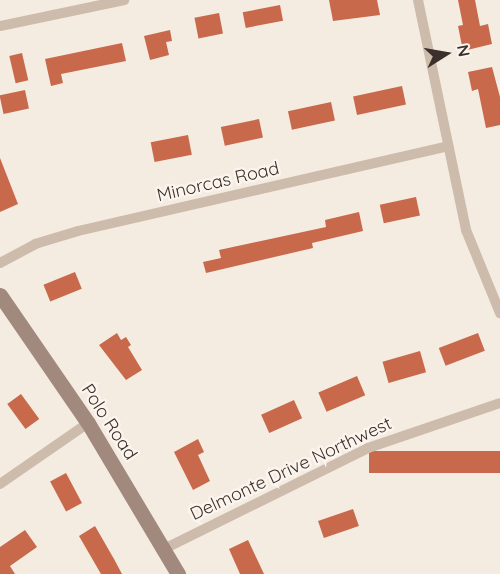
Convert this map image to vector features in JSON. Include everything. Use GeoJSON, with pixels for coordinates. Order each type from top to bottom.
{"type":"FeatureCollection","features":[{"type":"Feature","properties":{"kind":"main road","name":"Polo Road"},"geometry":{"type":"LineString","coordinates":[[0,295],[88,423],[166,548],[178,574]]}},
{"type":"Feature","properties":{"kind":"street"},"geometry":{"type":"LineString","coordinates":[[0,26],[124,0]]}},
{"type":"Feature","properties":{"kind":"street"},"geometry":{"type":"LineString","coordinates":[[418,0],[466,230],[500,313]]}},
{"type":"Feature","properties":{"kind":"street","name":"Minorcas Road"},"geometry":{"type":"LineString","coordinates":[[0,262],[35,244],[78,231],[448,146]]}},
{"type":"Feature","properties":{"kind":"street","name":"Delmonte Drive Northwest"},"geometry":{"type":"LineString","coordinates":[[166,548],[368,448],[500,403]]}},
{"type":"Feature","properties":{"kind":"street"},"geometry":{"type":"LineString","coordinates":[[0,484],[88,423]]}},
{"type":"Feature","properties":{"kind":"building"},"geometry":{"type":"Polygon","coordinates":[[[329,0],[377,0],[380,15],[333,21],[329,0]]]}},
{"type":"Feature","properties":{"kind":"building"},"geometry":{"type":"Polygon","coordinates":[[[458,0],[475,0],[480,26],[488,24],[492,44],[463,51],[458,26],[463,25],[458,0]]]}},
{"type":"Feature","properties":{"kind":"building"},"geometry":{"type":"Polygon","coordinates":[[[280,5],[283,21],[246,28],[243,12],[280,5]]]}},
{"type":"Feature","properties":{"kind":"building"},"geometry":{"type":"Polygon","coordinates":[[[219,13],[223,34],[198,38],[194,18],[219,13]]]}},
{"type":"Feature","properties":{"kind":"building"},"geometry":{"type":"Polygon","coordinates":[[[170,30],[172,41],[166,42],[169,55],[150,60],[144,36],[170,30]]]}},
{"type":"Feature","properties":{"kind":"building"},"geometry":{"type":"Polygon","coordinates":[[[122,43],[126,61],[61,74],[63,83],[51,86],[45,59],[122,43]]]}},
{"type":"Feature","properties":{"kind":"building"},"geometry":{"type":"Polygon","coordinates":[[[22,53],[28,80],[16,83],[9,56],[22,53]]]}},
{"type":"Feature","properties":{"kind":"building"},"geometry":{"type":"Polygon","coordinates":[[[492,67],[500,97],[500,125],[486,128],[478,89],[472,91],[468,72],[492,67]]]}},
{"type":"Feature","properties":{"kind":"building"},"geometry":{"type":"Polygon","coordinates":[[[402,86],[406,105],[357,115],[353,96],[402,86]]]}},
{"type":"Feature","properties":{"kind":"building"},"geometry":{"type":"Polygon","coordinates":[[[25,90],[29,109],[4,114],[0,95],[25,90]]]}},
{"type":"Feature","properties":{"kind":"building"},"geometry":{"type":"Polygon","coordinates":[[[331,102],[335,121],[292,130],[288,111],[331,102]]]}},
{"type":"Feature","properties":{"kind":"building"},"geometry":{"type":"Polygon","coordinates":[[[259,119],[263,138],[225,146],[221,127],[259,119]]]}},
{"type":"Feature","properties":{"kind":"building"},"geometry":{"type":"Polygon","coordinates":[[[188,135],[192,155],[155,162],[151,142],[188,135]]]}},
{"type":"Feature","properties":{"kind":"building"},"geometry":{"type":"Polygon","coordinates":[[[0,158],[18,204],[0,212],[0,158]]]}},
{"type":"Feature","properties":{"kind":"building"},"geometry":{"type":"Polygon","coordinates":[[[416,197],[420,216],[384,223],[380,205],[416,197]]]}},
{"type":"Feature","properties":{"kind":"building"},"geometry":{"type":"Polygon","coordinates":[[[359,212],[363,231],[312,243],[313,248],[206,273],[203,262],[221,258],[219,250],[326,227],[325,220],[359,212]]]}},
{"type":"Feature","properties":{"kind":"building"},"geometry":{"type":"Polygon","coordinates":[[[75,272],[82,289],[50,301],[43,285],[75,272]]]}},
{"type":"Feature","properties":{"kind":"building"},"geometry":{"type":"Polygon","coordinates":[[[117,333],[121,340],[126,337],[131,345],[128,347],[142,370],[126,380],[99,345],[117,333]]]}},
{"type":"Feature","properties":{"kind":"building"},"geometry":{"type":"Polygon","coordinates":[[[478,333],[485,351],[446,366],[439,348],[478,333]]]}},
{"type":"Feature","properties":{"kind":"building"},"geometry":{"type":"Polygon","coordinates":[[[420,351],[426,372],[389,383],[383,362],[420,351]]]}},
{"type":"Feature","properties":{"kind":"building"},"geometry":{"type":"Polygon","coordinates":[[[357,376],[365,395],[327,412],[318,392],[357,376]]]}},
{"type":"Feature","properties":{"kind":"building"},"geometry":{"type":"Polygon","coordinates":[[[21,394],[39,419],[25,429],[7,404],[21,394]]]}},
{"type":"Feature","properties":{"kind":"building"},"geometry":{"type":"Polygon","coordinates":[[[294,400],[302,418],[269,433],[261,415],[294,400]]]}},
{"type":"Feature","properties":{"kind":"building"},"geometry":{"type":"Polygon","coordinates":[[[198,439],[204,452],[198,455],[210,481],[193,490],[174,452],[198,439]]]}},
{"type":"Feature","properties":{"kind":"building"},"geometry":{"type":"Polygon","coordinates":[[[369,451],[500,451],[500,473],[369,473],[369,451]]]}},
{"type":"Feature","properties":{"kind":"building"},"geometry":{"type":"Polygon","coordinates":[[[66,473],[82,503],[66,511],[50,481],[66,473]]]}},
{"type":"Feature","properties":{"kind":"building"},"geometry":{"type":"Polygon","coordinates":[[[353,509],[359,526],[324,538],[318,521],[353,509]]]}},
{"type":"Feature","properties":{"kind":"building"},"geometry":{"type":"Polygon","coordinates":[[[95,526],[122,574],[101,574],[79,536],[95,526]]]}},
{"type":"Feature","properties":{"kind":"building"},"geometry":{"type":"Polygon","coordinates":[[[25,530],[37,547],[10,566],[15,574],[0,574],[0,547],[25,530]]]}},
{"type":"Feature","properties":{"kind":"building"},"geometry":{"type":"Polygon","coordinates":[[[248,540],[264,574],[240,574],[229,549],[248,540]]]}}]}
